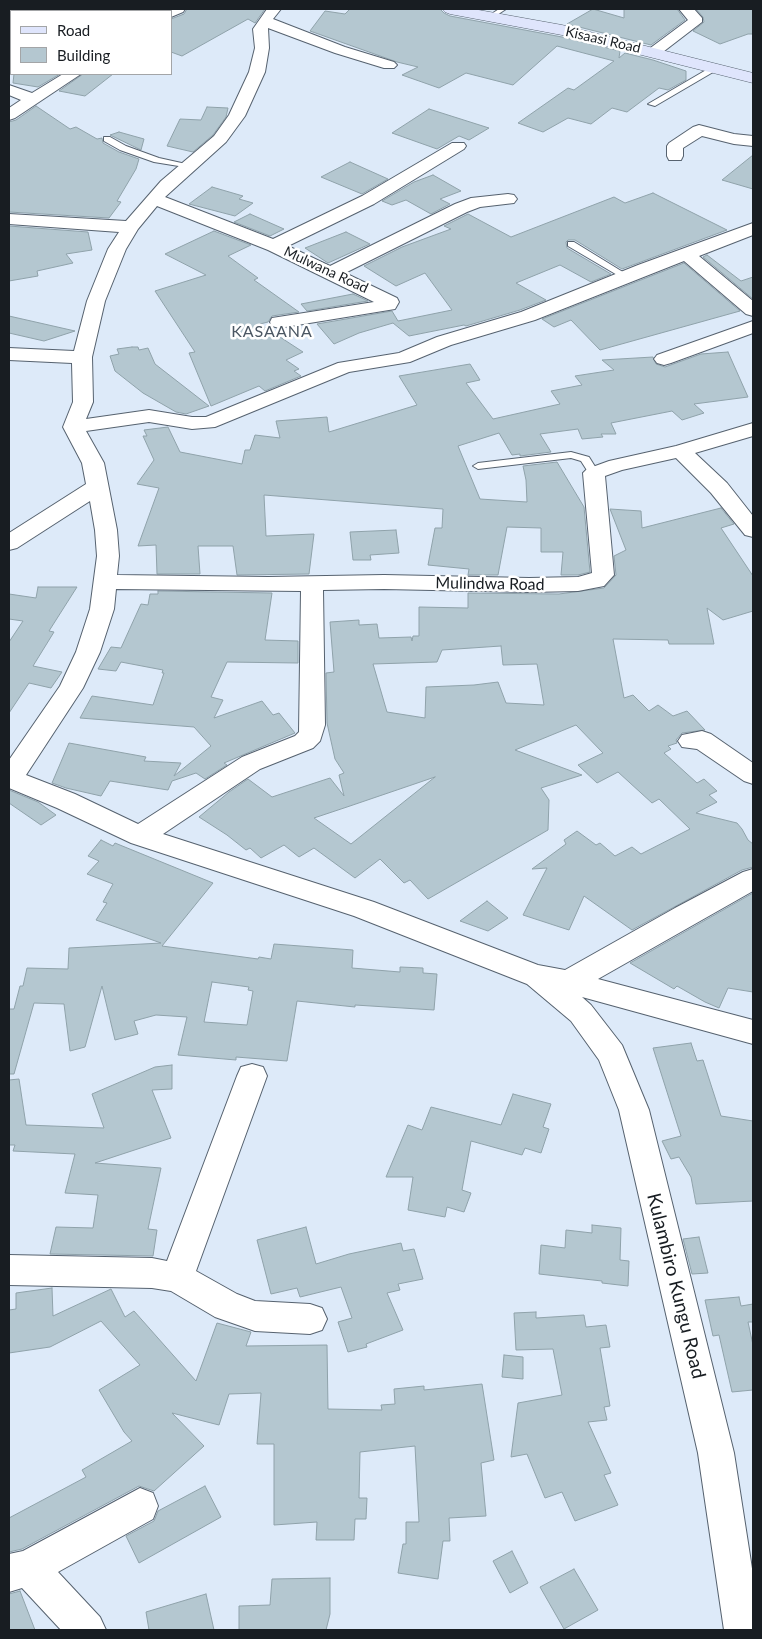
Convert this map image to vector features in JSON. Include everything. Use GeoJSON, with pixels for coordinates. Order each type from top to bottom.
{"type":"FeatureCollection","features":[{"type":"Feature","properties":{"kind":"main road","name":"Kisaasi Road"},"geometry":{"type":"LineString","coordinates":[[450,9],[497,13],[753,78]]}},
{"type":"Feature","properties":{"kind":"street"},"geometry":{"type":"LineString","coordinates":[[654,52],[695,22],[695,18],[686,9]]}},
{"type":"Feature","properties":{"kind":"street"},"geometry":{"type":"LineString","coordinates":[[388,65],[340,50],[269,15],[260,29],[262,48],[257,72],[236,116],[220,139],[154,199],[117,249],[96,301],[82,357],[82,402],[73,427],[92,463],[106,530],[108,556],[102,609],[88,652],[71,688],[9,778],[140,836],[364,909],[535,975],[568,982],[753,1032]]}},
{"type":"Feature","properties":{"kind":"street"},"geometry":{"type":"LineString","coordinates":[[9,115],[71,75]]}},
{"type":"Feature","properties":{"kind":"street"},"geometry":{"type":"LineString","coordinates":[[9,90],[32,99]]}},
{"type":"Feature","properties":{"kind":"street"},"geometry":{"type":"LineString","coordinates":[[675,156],[676,146],[699,130],[734,139],[753,141]]}},
{"type":"Feature","properties":{"kind":"street"},"geometry":{"type":"LineString","coordinates":[[274,246],[368,200],[458,146]]}},
{"type":"Feature","properties":{"kind":"street","name":"Mulwana Road"},"geometry":{"type":"LineString","coordinates":[[154,199],[274,246],[383,296],[390,303],[363,310],[279,322]]}},
{"type":"Feature","properties":{"kind":"street"},"geometry":{"type":"LineString","coordinates":[[331,273],[460,208],[477,202],[508,199]]}},
{"type":"Feature","properties":{"kind":"street"},"geometry":{"type":"LineString","coordinates":[[9,219],[131,228]]}},
{"type":"Feature","properties":{"kind":"street"},"geometry":{"type":"LineString","coordinates":[[73,427],[148,416],[192,423],[208,423],[345,367],[403,358],[444,341],[528,316],[732,238],[753,228]]}},
{"type":"Feature","properties":{"kind":"street"},"geometry":{"type":"LineString","coordinates":[[686,254],[753,310]]}},
{"type":"Feature","properties":{"kind":"street"},"geometry":{"type":"LineString","coordinates":[[664,359],[753,327]]}},
{"type":"Feature","properties":{"kind":"street"},"geometry":{"type":"LineString","coordinates":[[9,354],[82,357]]}},
{"type":"Feature","properties":{"kind":"street"},"geometry":{"type":"LineString","coordinates":[[594,472],[616,465],[681,451],[753,429]]}},
{"type":"Feature","properties":{"kind":"street"},"geometry":{"type":"LineString","coordinates":[[681,451],[719,488],[753,530]]}},
{"type":"Feature","properties":{"kind":"street","name":"Mulindwa Road"},"geometry":{"type":"LineString","coordinates":[[106,582],[312,584],[384,582],[529,585],[596,582],[603,576],[594,472]]}},
{"type":"Feature","properties":{"kind":"street"},"geometry":{"type":"LineString","coordinates":[[9,543],[97,487]]}},
{"type":"Feature","properties":{"kind":"street"},"geometry":{"type":"LineString","coordinates":[[140,836],[251,763],[304,742],[311,735],[313,725],[312,584]]}},
{"type":"Feature","properties":{"kind":"street"},"geometry":{"type":"LineString","coordinates":[[691,741],[702,740],[753,775]]}},
{"type":"Feature","properties":{"kind":"street"},"geometry":{"type":"LineString","coordinates":[[568,982],[685,915],[753,879]]}},
{"type":"Feature","properties":{"kind":"street","name":"Kulambiro Kungu Road"},"geometry":{"type":"LineString","coordinates":[[535,975],[582,1013],[607,1047],[612,1054],[634,1110],[716,1453],[743,1630]]}},
{"type":"Feature","properties":{"kind":"street"},"geometry":{"type":"LineString","coordinates":[[177,1277],[252,1076]]}},
{"type":"Feature","properties":{"kind":"street"},"geometry":{"type":"LineString","coordinates":[[9,1270],[152,1273],[177,1277],[227,1306],[255,1316],[310,1319]]}},
{"type":"Feature","properties":{"kind":"street"},"geometry":{"type":"LineString","coordinates":[[88,1630],[19,1570],[140,1506]]}},
{"type":"Feature","properties":{"kind":"lane"},"geometry":{"type":"LineString","coordinates":[[652,104],[716,68]]}},
{"type":"Feature","properties":{"kind":"lane"},"geometry":{"type":"LineString","coordinates":[[107,139],[123,148],[157,160],[191,166]]}},
{"type":"Feature","properties":{"kind":"lane"},"geometry":{"type":"LineString","coordinates":[[571,244],[627,277]]}},
{"type":"Feature","properties":{"kind":"lane"},"geometry":{"type":"LineString","coordinates":[[478,466],[571,455],[585,459],[594,472]]}},
{"type":"Feature","properties":{"kind":"building"},"geometry":{"type":"Polygon","coordinates":[[[187,9],[265,9],[255,23],[248,19],[182,56],[172,52],[172,19],[184,14],[187,9]]]}},
{"type":"Feature","properties":{"kind":"building"},"geometry":{"type":"Polygon","coordinates":[[[350,9],[440,9],[450,16],[562,37],[620,51],[619,58],[625,53],[653,60],[686,71],[686,80],[668,90],[659,88],[627,112],[612,108],[591,124],[568,118],[543,132],[518,123],[568,88],[574,90],[614,61],[557,46],[513,85],[466,73],[439,88],[402,75],[418,67],[397,62],[310,31],[325,11],[345,14],[350,9]]]}},
{"type":"Feature","properties":{"kind":"building"},"geometry":{"type":"Polygon","coordinates":[[[593,9],[624,18],[624,9],[677,9],[685,20],[651,45],[567,24],[593,9]]]}},
{"type":"Feature","properties":{"kind":"building"},"geometry":{"type":"Polygon","coordinates":[[[696,9],[753,9],[753,34],[720,44],[693,31],[704,22],[703,17],[696,9]]]}},
{"type":"Feature","properties":{"kind":"building"},"geometry":{"type":"Polygon","coordinates":[[[14,75],[58,75],[38,87],[13,83],[14,75]]]}},
{"type":"Feature","properties":{"kind":"building"},"geometry":{"type":"Polygon","coordinates":[[[82,75],[112,75],[85,96],[59,91],[82,75]]]}},
{"type":"Feature","properties":{"kind":"building"},"geometry":{"type":"Polygon","coordinates":[[[36,106],[70,129],[76,127],[97,139],[102,138],[103,143],[119,152],[139,159],[136,169],[117,201],[121,202],[109,218],[9,212],[9,122],[16,120],[36,106]]]}},
{"type":"Feature","properties":{"kind":"building"},"geometry":{"type":"Polygon","coordinates":[[[207,107],[228,108],[226,117],[213,135],[193,152],[167,146],[180,119],[201,120],[207,107]]]}},
{"type":"Feature","properties":{"kind":"building"},"geometry":{"type":"Polygon","coordinates":[[[429,109],[489,128],[469,140],[459,136],[437,149],[392,133],[429,109]]]}},
{"type":"Feature","properties":{"kind":"building"},"geometry":{"type":"Polygon","coordinates":[[[119,132],[144,139],[141,150],[110,135],[119,132]]]}},
{"type":"Feature","properties":{"kind":"building"},"geometry":{"type":"Polygon","coordinates":[[[753,155],[753,189],[722,180],[753,155]]]}},
{"type":"Feature","properties":{"kind":"building"},"geometry":{"type":"Polygon","coordinates":[[[350,162],[388,179],[362,194],[321,177],[350,162]]]}},
{"type":"Feature","properties":{"kind":"building"},"geometry":{"type":"Polygon","coordinates":[[[433,175],[461,191],[440,199],[450,204],[431,214],[406,200],[392,205],[382,201],[414,182],[433,175]]]}},
{"type":"Feature","properties":{"kind":"building"},"geometry":{"type":"Polygon","coordinates":[[[212,187],[243,196],[239,199],[253,203],[235,216],[189,204],[212,187]]]}},
{"type":"Feature","properties":{"kind":"building"},"geometry":{"type":"Polygon","coordinates":[[[653,193],[727,230],[622,269],[575,240],[568,240],[566,242],[567,248],[611,274],[591,282],[560,265],[516,283],[546,300],[466,326],[409,336],[393,323],[359,333],[334,344],[317,324],[392,311],[398,321],[452,310],[425,273],[396,286],[364,266],[402,247],[451,229],[444,226],[468,214],[511,237],[614,197],[625,203],[653,193]]]}},
{"type":"Feature","properties":{"kind":"building"},"geometry":{"type":"Polygon","coordinates":[[[250,214],[284,229],[270,236],[234,222],[250,214]]]}},
{"type":"Feature","properties":{"kind":"building"},"geometry":{"type":"Polygon","coordinates":[[[9,226],[88,232],[92,250],[66,254],[73,263],[37,271],[38,276],[9,281],[9,226]]]}},
{"type":"Feature","properties":{"kind":"building"},"geometry":{"type":"Polygon","coordinates":[[[214,231],[251,245],[228,256],[258,278],[254,280],[299,312],[272,316],[268,322],[260,324],[303,352],[286,360],[299,369],[294,371],[301,376],[265,391],[259,386],[211,406],[189,353],[195,352],[155,291],[206,275],[165,254],[214,231]]]}},
{"type":"Feature","properties":{"kind":"building"},"geometry":{"type":"Polygon","coordinates":[[[346,232],[370,244],[328,263],[305,248],[346,232]]]}},
{"type":"Feature","properties":{"kind":"building"},"geometry":{"type":"Polygon","coordinates":[[[707,255],[741,281],[753,277],[753,299],[703,257],[707,255]]]}},
{"type":"Feature","properties":{"kind":"building"},"geometry":{"type":"Polygon","coordinates":[[[684,263],[740,311],[600,350],[571,320],[554,327],[542,319],[684,263]]]}},
{"type":"Feature","properties":{"kind":"building"},"geometry":{"type":"Polygon","coordinates":[[[353,294],[368,301],[307,311],[301,304],[353,294]]]}},
{"type":"Feature","properties":{"kind":"building"},"geometry":{"type":"Polygon","coordinates":[[[9,316],[75,331],[44,341],[9,333],[9,316]]]}},
{"type":"Feature","properties":{"kind":"building"},"geometry":{"type":"Polygon","coordinates":[[[138,347],[139,350],[148,348],[155,364],[209,406],[186,414],[176,412],[143,393],[115,371],[110,356],[119,354],[117,349],[138,347]]]}},
{"type":"Feature","properties":{"kind":"building"},"geometry":{"type":"Polygon","coordinates":[[[728,352],[748,397],[694,404],[704,413],[682,420],[672,411],[611,423],[616,434],[601,434],[603,437],[582,439],[578,429],[540,434],[551,452],[520,456],[520,454],[512,455],[499,433],[458,446],[480,499],[527,502],[523,466],[557,462],[584,507],[590,572],[578,575],[561,575],[563,552],[541,552],[541,528],[507,527],[498,575],[468,575],[469,569],[428,565],[435,528],[442,528],[443,509],[264,495],[266,536],[314,534],[309,574],[237,575],[233,546],[198,546],[200,574],[157,574],[156,545],[138,546],[159,488],[137,484],[154,460],[143,436],[147,436],[144,430],[168,427],[180,452],[242,464],[245,450],[250,450],[255,435],[280,438],[276,421],[327,417],[329,432],[417,405],[399,376],[470,364],[480,380],[466,383],[493,419],[560,404],[551,391],[582,385],[575,376],[614,370],[602,360],[653,357],[656,364],[665,367],[701,354],[728,352]]]}},
{"type":"Feature","properties":{"kind":"building"},"geometry":{"type":"Polygon","coordinates":[[[721,508],[734,524],[721,528],[753,576],[753,611],[723,620],[707,608],[714,644],[669,644],[668,640],[613,639],[624,698],[633,695],[649,711],[658,705],[673,716],[687,711],[705,730],[682,733],[676,740],[677,743],[668,746],[671,749],[664,753],[697,783],[704,779],[717,791],[709,795],[717,802],[696,813],[737,823],[748,840],[753,844],[753,867],[742,870],[632,930],[584,896],[569,930],[523,915],[547,868],[532,869],[566,844],[564,840],[577,831],[596,845],[600,843],[615,856],[632,847],[641,854],[690,829],[659,799],[652,803],[618,772],[597,783],[578,765],[603,753],[576,725],[515,750],[582,775],[541,788],[549,800],[548,830],[428,899],[410,880],[404,883],[380,859],[355,878],[314,848],[299,857],[284,845],[261,858],[250,848],[246,850],[199,817],[248,779],[272,797],[330,778],[344,796],[339,775],[344,773],[335,759],[327,723],[326,673],[334,672],[330,622],[359,620],[359,625],[377,624],[379,638],[411,637],[412,641],[413,636],[419,636],[419,607],[468,608],[468,593],[559,594],[604,588],[616,575],[614,556],[626,550],[610,509],[641,511],[642,528],[721,508]],[[501,646],[442,650],[437,662],[373,664],[387,712],[425,718],[426,687],[498,682],[506,703],[544,705],[537,664],[503,665],[501,646]],[[435,777],[347,807],[314,818],[351,844],[435,777]]]}},
{"type":"Feature","properties":{"kind":"building"},"geometry":{"type":"Polygon","coordinates":[[[396,530],[399,553],[370,555],[371,560],[353,560],[350,532],[396,530]]]}},
{"type":"Feature","properties":{"kind":"building"},"geometry":{"type":"Polygon","coordinates":[[[38,587],[77,587],[49,631],[54,632],[33,666],[62,672],[51,688],[29,683],[9,713],[9,642],[23,621],[9,619],[9,594],[36,598],[38,587]]]}},
{"type":"Feature","properties":{"kind":"building"},"geometry":{"type":"Polygon","coordinates":[[[158,591],[272,593],[265,640],[298,641],[298,663],[227,662],[211,697],[223,700],[214,718],[262,701],[273,715],[279,713],[295,733],[224,763],[227,765],[205,779],[196,773],[172,781],[168,790],[110,781],[101,796],[52,783],[69,743],[146,757],[144,761],[181,763],[174,776],[211,746],[194,727],[80,718],[92,696],[153,705],[164,673],[162,673],[163,670],[121,662],[116,671],[98,669],[111,647],[121,648],[141,604],[148,605],[150,594],[158,594],[158,591]]]}},
{"type":"Feature","properties":{"kind":"building"},"geometry":{"type":"Polygon","coordinates":[[[9,790],[38,802],[56,815],[41,825],[9,803],[9,790]]]}},
{"type":"Feature","properties":{"kind":"building"},"geometry":{"type":"Polygon","coordinates":[[[101,840],[113,846],[115,843],[213,883],[162,946],[258,959],[259,957],[271,959],[274,944],[353,950],[352,968],[400,972],[400,967],[423,968],[423,973],[437,974],[434,1010],[355,1005],[355,1007],[297,1001],[287,1061],[236,1057],[236,1060],[178,1055],[187,1017],[156,1015],[134,1021],[138,1034],[115,1040],[102,986],[85,1047],[70,1051],[64,1004],[34,1003],[14,1074],[9,1074],[9,1009],[14,1009],[20,986],[23,986],[27,968],[68,969],[69,948],[161,943],[96,920],[107,903],[103,902],[113,884],[87,874],[99,861],[88,856],[101,840]],[[212,982],[204,1022],[247,1025],[253,991],[248,990],[249,987],[212,982]]]}},
{"type":"Feature","properties":{"kind":"building"},"geometry":{"type":"Polygon","coordinates":[[[753,893],[753,992],[728,988],[719,1008],[677,986],[674,989],[630,963],[753,893]]]}},
{"type":"Feature","properties":{"kind":"building"},"geometry":{"type":"Polygon","coordinates":[[[487,901],[508,918],[488,931],[460,921],[487,901]]]}},
{"type":"Feature","properties":{"kind":"building"},"geometry":{"type":"Polygon","coordinates":[[[691,1043],[697,1061],[703,1060],[721,1116],[753,1121],[753,1201],[696,1204],[691,1177],[679,1157],[671,1159],[662,1141],[681,1136],[653,1048],[691,1043]]]}},
{"type":"Feature","properties":{"kind":"building"},"geometry":{"type":"Polygon","coordinates":[[[172,1065],[172,1089],[152,1090],[171,1138],[95,1163],[161,1168],[148,1229],[157,1230],[153,1256],[50,1254],[56,1227],[93,1228],[98,1195],[65,1193],[75,1154],[13,1151],[15,1145],[9,1145],[9,1080],[19,1079],[26,1125],[104,1128],[92,1094],[155,1067],[172,1065]]]}},
{"type":"Feature","properties":{"kind":"building"},"geometry":{"type":"Polygon","coordinates":[[[513,1094],[551,1104],[543,1127],[549,1129],[541,1153],[525,1148],[522,1155],[471,1141],[462,1190],[471,1193],[464,1212],[447,1207],[445,1217],[408,1210],[413,1177],[386,1177],[408,1125],[422,1130],[431,1107],[501,1125],[513,1094]]]}},
{"type":"Feature","properties":{"kind":"building"},"geometry":{"type":"Polygon","coordinates":[[[592,1225],[621,1228],[620,1260],[629,1261],[628,1286],[539,1274],[541,1245],[565,1248],[566,1230],[592,1233],[592,1225]]]}},
{"type":"Feature","properties":{"kind":"building"},"geometry":{"type":"Polygon","coordinates":[[[306,1227],[316,1264],[349,1254],[401,1243],[403,1251],[414,1249],[423,1279],[398,1284],[400,1290],[387,1293],[403,1330],[366,1344],[367,1347],[348,1352],[338,1322],[352,1318],[341,1287],[300,1297],[297,1288],[271,1294],[257,1240],[306,1227]]]}},
{"type":"Feature","properties":{"kind":"building"},"geometry":{"type":"Polygon","coordinates":[[[699,1237],[708,1273],[692,1274],[683,1239],[699,1237]]]}},
{"type":"Feature","properties":{"kind":"building"},"geometry":{"type":"Polygon","coordinates":[[[52,1288],[53,1316],[111,1289],[125,1317],[134,1311],[196,1381],[217,1323],[251,1332],[246,1346],[327,1345],[328,1409],[382,1410],[381,1405],[395,1404],[394,1389],[424,1386],[424,1390],[482,1384],[494,1460],[481,1463],[486,1516],[449,1518],[450,1541],[443,1541],[438,1579],[398,1573],[403,1544],[406,1544],[406,1522],[419,1522],[415,1446],[360,1452],[359,1498],[367,1498],[366,1519],[355,1519],[354,1540],[316,1540],[317,1522],[274,1525],[274,1444],[257,1444],[261,1393],[229,1394],[219,1425],[172,1413],[204,1446],[154,1491],[139,1486],[22,1549],[9,1552],[9,1518],[86,1477],[82,1470],[132,1441],[124,1432],[99,1390],[140,1365],[101,1321],[50,1347],[9,1353],[9,1310],[16,1309],[16,1293],[52,1288]]]}},
{"type":"Feature","properties":{"kind":"building"},"geometry":{"type":"Polygon","coordinates":[[[739,1297],[741,1306],[753,1304],[753,1322],[748,1322],[753,1345],[753,1390],[732,1392],[719,1335],[713,1336],[705,1300],[739,1297]]]}},
{"type":"Feature","properties":{"kind":"building"},"geometry":{"type":"Polygon","coordinates":[[[536,1312],[536,1318],[584,1315],[586,1327],[606,1325],[610,1347],[600,1348],[610,1406],[604,1407],[607,1420],[588,1422],[611,1473],[604,1475],[618,1505],[575,1521],[562,1492],[545,1498],[527,1454],[511,1457],[518,1403],[562,1395],[553,1349],[516,1350],[514,1313],[536,1312]]]}},
{"type":"Feature","properties":{"kind":"building"},"geometry":{"type":"Polygon","coordinates":[[[504,1355],[523,1357],[523,1379],[502,1377],[504,1355]]]}},
{"type":"Feature","properties":{"kind":"building"},"geometry":{"type":"Polygon","coordinates":[[[205,1486],[221,1517],[139,1563],[126,1536],[154,1521],[158,1511],[205,1486]]]}},
{"type":"Feature","properties":{"kind":"building"},"geometry":{"type":"Polygon","coordinates":[[[512,1551],[528,1583],[510,1593],[493,1561],[512,1551]]]}},
{"type":"Feature","properties":{"kind":"building"},"geometry":{"type":"Polygon","coordinates":[[[574,1569],[598,1610],[564,1629],[540,1587],[574,1569]]]}},
{"type":"Feature","properties":{"kind":"building"},"geometry":{"type":"Polygon","coordinates":[[[330,1578],[330,1614],[326,1630],[239,1630],[239,1606],[270,1605],[272,1579],[330,1578]]]}},
{"type":"Feature","properties":{"kind":"building"},"geometry":{"type":"Polygon","coordinates":[[[20,1591],[35,1630],[9,1630],[9,1594],[20,1591]]]}},
{"type":"Feature","properties":{"kind":"building"},"geometry":{"type":"Polygon","coordinates":[[[206,1594],[214,1630],[149,1630],[146,1612],[206,1594]]]}},
{"type":"Feature","properties":{"kind":"district","name":"KASAANA"},"geometry":{"type":"Point","coordinates":[272,332]}}]}
